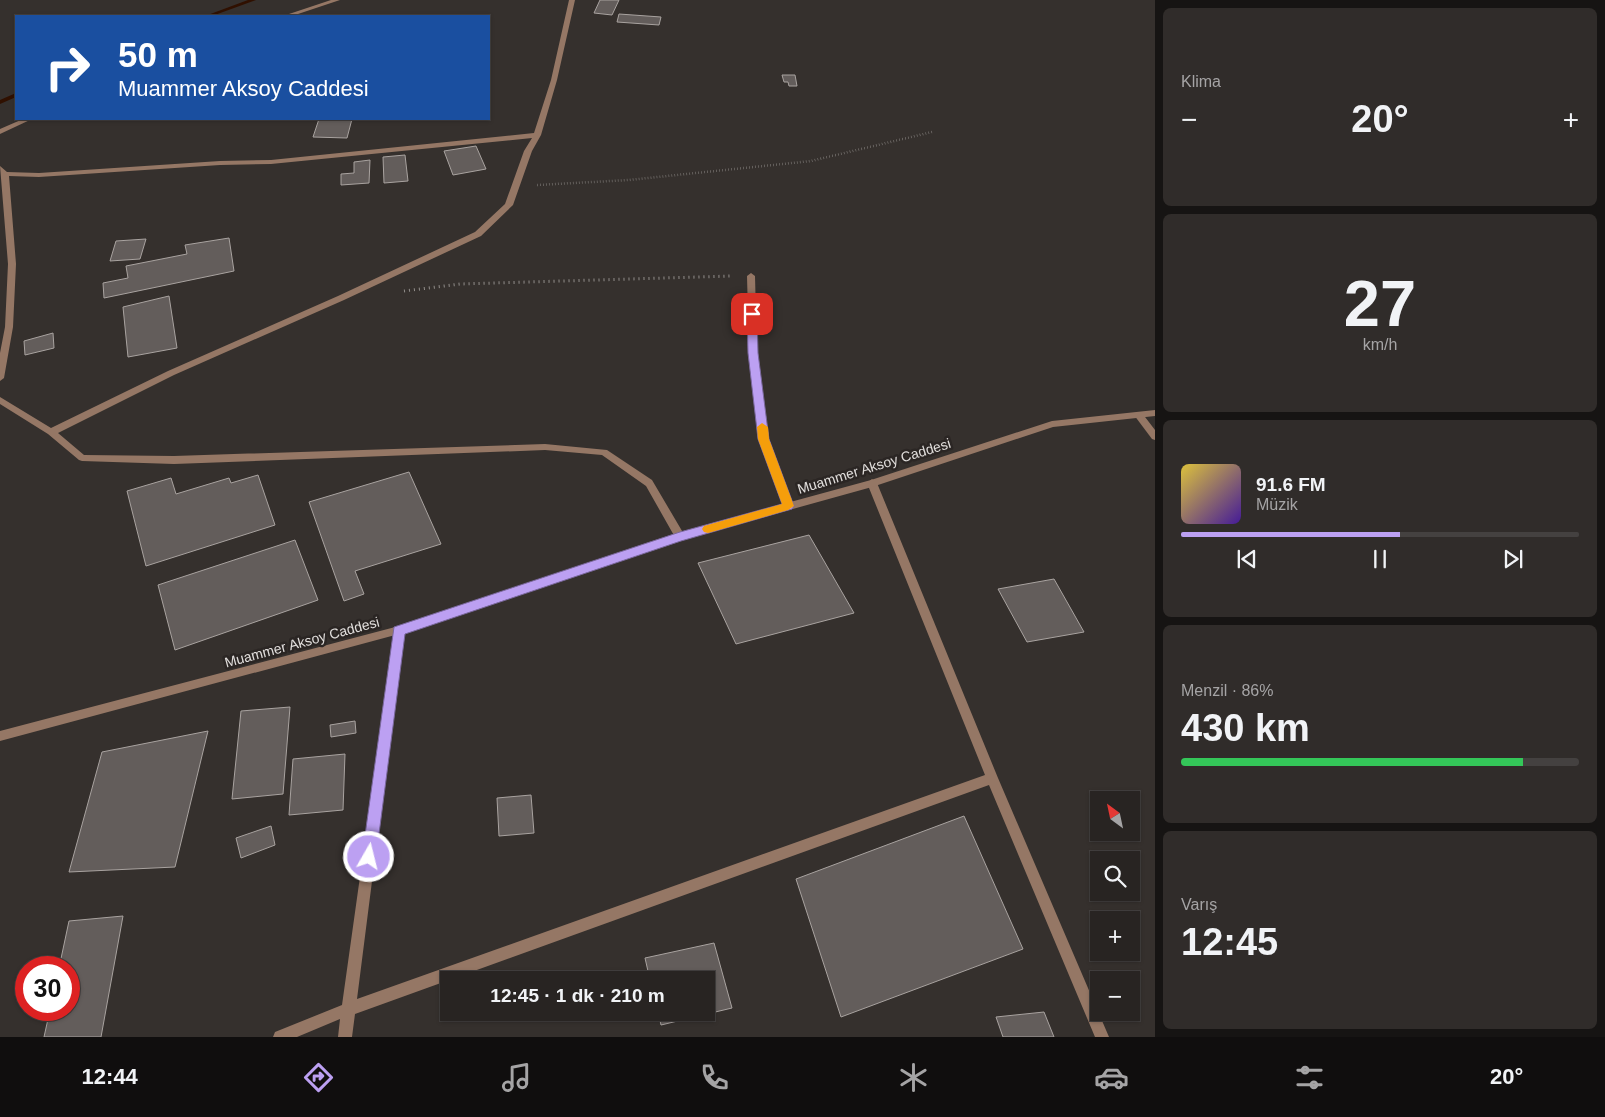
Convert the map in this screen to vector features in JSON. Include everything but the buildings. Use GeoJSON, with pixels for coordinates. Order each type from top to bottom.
{"type":"FeatureCollection","features":[{"type":"Feature","properties":{"kind":"street"},"geometry":{"type":"LineString","coordinates":[[289,15],[337,0]]}},
{"type":"Feature","properties":{"kind":"street"},"geometry":{"type":"LineString","coordinates":[[51,432],[171,373],[341,298],[478,234],[510,205],[528,151],[537,135],[554,80],[572,0]]}},
{"type":"Feature","properties":{"kind":"street"},"geometry":{"type":"LineString","coordinates":[[0,132],[26,120]]}},
{"type":"Feature","properties":{"kind":"street"},"geometry":{"type":"LineString","coordinates":[[0,378],[9,327],[12,264],[3,171],[39,175],[220,163],[271,162],[537,135]]}},
{"type":"Feature","properties":{"kind":"street"},"geometry":{"type":"LineString","coordinates":[[751,276],[753,353],[764,439],[788,506]]}},
{"type":"Feature","properties":{"kind":"street"},"geometry":{"type":"LineString","coordinates":[[0,400],[51,432],[82,458],[174,460],[545,447],[604,452],[649,483],[680,536]]}},
{"type":"Feature","properties":{"kind":"street","name":"Muammer Aksoy Caddesi"},"geometry":{"type":"LineString","coordinates":[[0,736],[399,630],[680,536],[872,483],[1052,424],[1155,413]]}},
{"type":"Feature","properties":{"kind":"street"},"geometry":{"type":"LineString","coordinates":[[1139,415],[1155,437]]}},
{"type":"Feature","properties":{"kind":"street"},"geometry":{"type":"LineString","coordinates":[[872,483],[992,778],[1102,1037]]}},
{"type":"Feature","properties":{"kind":"street"},"geometry":{"type":"LineString","coordinates":[[345,1037],[399,630]]}},
{"type":"Feature","properties":{"kind":"street"},"geometry":{"type":"LineString","coordinates":[[280,1037],[348,1009],[992,778]]}},
{"type":"Feature","properties":{"kind":"path"},"geometry":{"type":"LineString","coordinates":[[516,186],[629,180],[811,161],[932,132]]}},
{"type":"Feature","properties":{"kind":"path"},"geometry":{"type":"LineString","coordinates":[[400,291],[460,284],[751,276]]}},
{"type":"Feature","properties":{"kind":"waterway"},"geometry":{"type":"LineString","coordinates":[[211,15],[253,0]]}},
{"type":"Feature","properties":{"kind":"waterway"},"geometry":{"type":"LineString","coordinates":[[0,102],[15,95]]}},
{"type":"Feature","properties":{"kind":"slow traffic"},"geometry":{"type":"LineString","coordinates":[[708,529],[788,506],[764,439],[762,427]]}},
{"type":"Feature","properties":{"kind":"route"},"geometry":{"type":"LineString","coordinates":[[369,857],[399,630],[680,536],[788,506],[764,439],[753,353],[752,314]]}}]}
